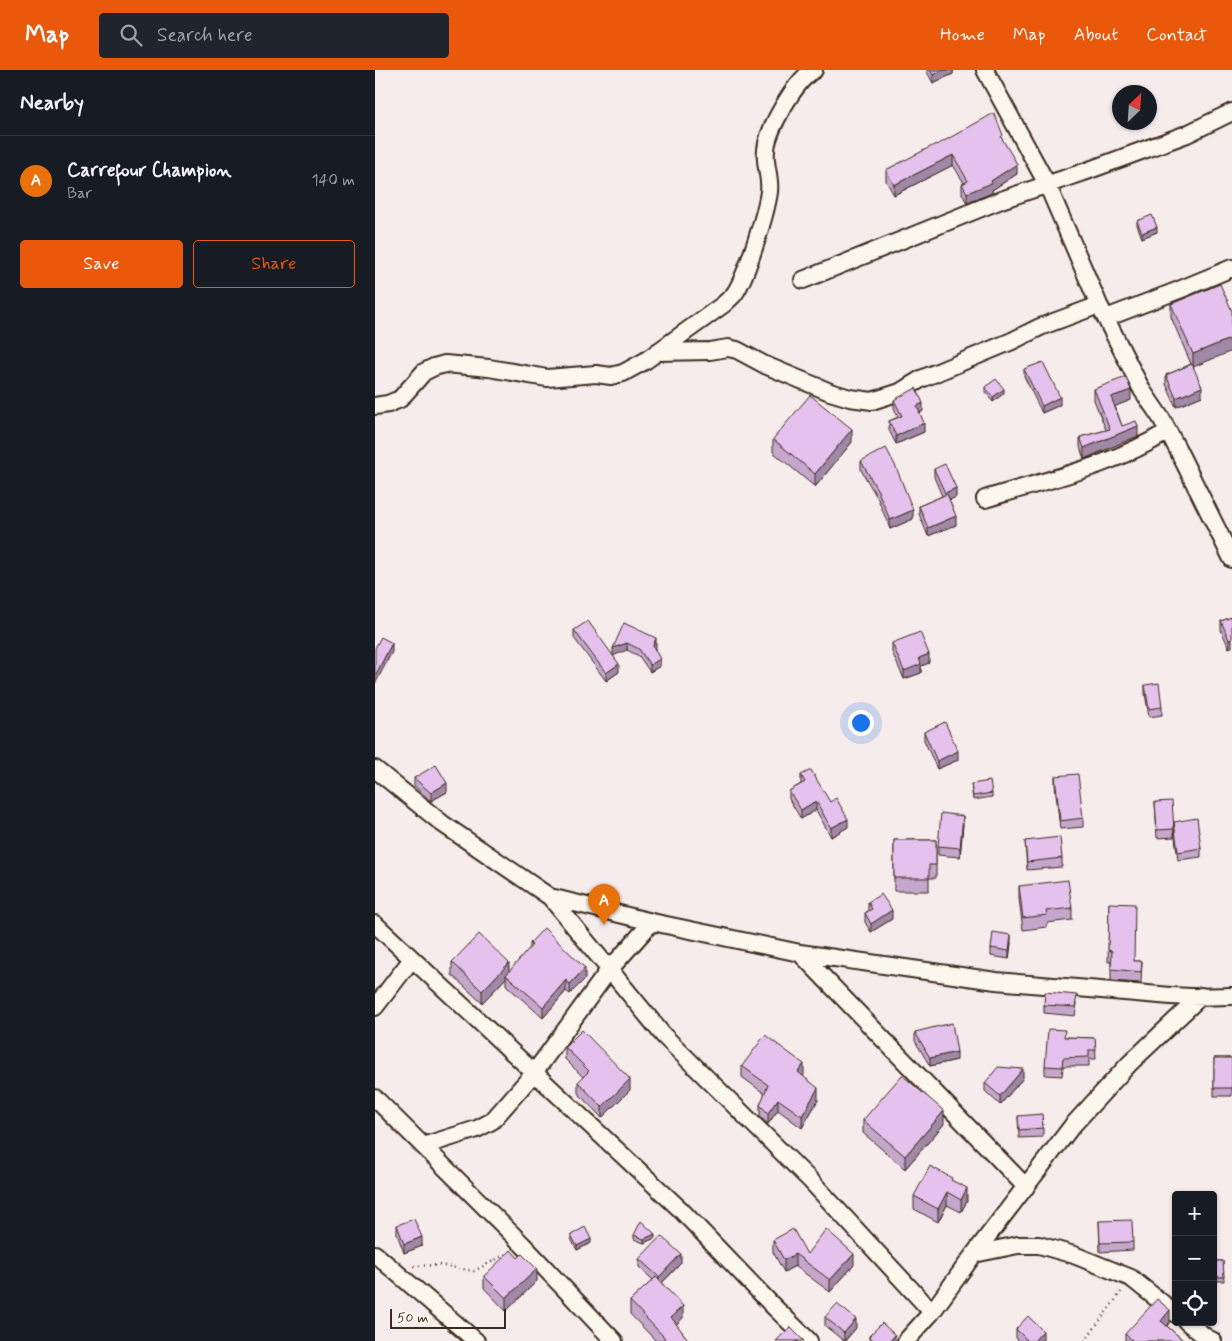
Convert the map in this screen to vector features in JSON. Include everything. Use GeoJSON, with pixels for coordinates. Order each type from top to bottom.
{"type":"FeatureCollection","features":[{"type":"Feature","properties":{"kind":"street"},"geometry":{"type":"LineString","coordinates":[[375,406],[388,404],[400,399],[424,372],[445,364],[489,368],[547,378],[596,374],[611,376],[623,373],[657,352],[724,304],[737,289],[752,251],[769,194],[770,186],[766,165],[766,149],[769,137],[792,90],[814,70]]}},
{"type":"Feature","properties":{"kind":"street"},"geometry":{"type":"LineString","coordinates":[[985,70],[1047,184],[1103,312],[1142,390],[1168,431],[1232,559]]}},
{"type":"Feature","properties":{"kind":"street"},"geometry":{"type":"LineString","coordinates":[[803,280],[1001,200],[1187,134],[1232,112]]}},
{"type":"Feature","properties":{"kind":"street"},"geometry":{"type":"LineString","coordinates":[[657,352],[710,351],[728,348],[737,350],[765,365],[830,392],[850,398],[872,400],[900,392],[921,379],[1013,341],[1040,327],[1103,312],[1179,290],[1232,268]]}},
{"type":"Feature","properties":{"kind":"street"},"geometry":{"type":"LineString","coordinates":[[985,499],[1110,460],[1149,443],[1168,431]]}},
{"type":"Feature","properties":{"kind":"street"},"geometry":{"type":"LineString","coordinates":[[375,769],[443,824],[550,897],[664,1036],[811,1181],[932,1312]]}},
{"type":"Feature","properties":{"kind":"street"},"geometry":{"type":"LineString","coordinates":[[550,897],[652,922],[799,953],[996,981],[1171,996],[1232,996]]}},
{"type":"Feature","properties":{"kind":"street"},"geometry":{"type":"LineString","coordinates":[[423,1146],[477,1129],[492,1120],[534,1073],[609,970],[652,922]]}},
{"type":"Feature","properties":{"kind":"street"},"geometry":{"type":"LineString","coordinates":[[375,924],[680,1209],[809,1341]]}},
{"type":"Feature","properties":{"kind":"street"},"geometry":{"type":"LineString","coordinates":[[799,953],[1026,1187]]}},
{"type":"Feature","properties":{"kind":"street"},"geometry":{"type":"LineString","coordinates":[[375,1007],[412,959]]}},
{"type":"Feature","properties":{"kind":"street"},"geometry":{"type":"LineString","coordinates":[[906,1341],[932,1312],[974,1254],[1073,1126],[1129,1064],[1201,996]]}},
{"type":"Feature","properties":{"kind":"street"},"geometry":{"type":"LineString","coordinates":[[375,1098],[523,1245],[614,1341]]}},
{"type":"Feature","properties":{"kind":"street"},"geometry":{"type":"LineString","coordinates":[[974,1254],[1018,1245],[1039,1245],[1074,1255],[1131,1278],[1172,1311]]}},
{"type":"Feature","properties":{"kind":"street"},"geometry":{"type":"LineString","coordinates":[[375,1256],[392,1268],[476,1341]]}},
{"type":"Feature","properties":{"kind":"street"},"geometry":{"type":"LineString","coordinates":[[1192,1326],[1213,1341]]}},
{"type":"Feature","properties":{"kind":"path"},"geometry":{"type":"LineString","coordinates":[[392,1268],[439,1264],[474,1271],[523,1245]]}},
{"type":"Feature","properties":{"kind":"path"},"geometry":{"type":"LineString","coordinates":[[1085,1341],[1131,1278]]}},
{"type":"Feature","properties":{"kind":"building"},"geometry":{"type":"Polygon","coordinates":[[[930,70],[943,70],[933,75],[930,70]]]}},
{"type":"Feature","properties":{"kind":"building"},"geometry":{"type":"Polygon","coordinates":[[[994,113],[1003,135],[1001,137],[1017,164],[991,181],[992,183],[967,193],[962,184],[968,181],[953,155],[894,185],[886,170],[937,145],[994,113]]]}},
{"type":"Feature","properties":{"kind":"building"},"geometry":{"type":"Polygon","coordinates":[[[1152,215],[1157,227],[1142,233],[1137,221],[1152,215]]]}},
{"type":"Feature","properties":{"kind":"building"},"geometry":{"type":"Polygon","coordinates":[[[1220,284],[1232,311],[1232,338],[1193,354],[1171,304],[1220,284]]]}},
{"type":"Feature","properties":{"kind":"building"},"geometry":{"type":"Polygon","coordinates":[[[1043,362],[1060,397],[1042,406],[1024,369],[1043,362]]]}},
{"type":"Feature","properties":{"kind":"building"},"geometry":{"type":"Polygon","coordinates":[[[1192,364],[1202,387],[1176,398],[1166,375],[1192,364]]]}},
{"type":"Feature","properties":{"kind":"building"},"geometry":{"type":"Polygon","coordinates":[[[1126,377],[1131,390],[1111,397],[1122,426],[1136,421],[1138,426],[1084,448],[1080,437],[1110,429],[1094,389],[1126,377]]]}},
{"type":"Feature","properties":{"kind":"building"},"geometry":{"type":"Polygon","coordinates":[[[996,379],[1004,389],[993,397],[985,387],[996,379]]]}},
{"type":"Feature","properties":{"kind":"building"},"geometry":{"type":"Polygon","coordinates":[[[916,388],[923,403],[917,406],[924,423],[896,436],[889,421],[902,416],[894,400],[916,388]]]}},
{"type":"Feature","properties":{"kind":"building"},"geometry":{"type":"Polygon","coordinates":[[[810,395],[852,429],[815,474],[773,439],[810,395]]]}},
{"type":"Feature","properties":{"kind":"building"},"geometry":{"type":"Polygon","coordinates":[[[886,448],[896,467],[913,510],[890,520],[878,491],[861,461],[886,448]]]}},
{"type":"Feature","properties":{"kind":"building"},"geometry":{"type":"Polygon","coordinates":[[[945,464],[956,488],[945,493],[934,469],[945,464]]]}},
{"type":"Feature","properties":{"kind":"building"},"geometry":{"type":"Polygon","coordinates":[[[947,494],[956,516],[928,528],[919,506],[947,494]]]}},
{"type":"Feature","properties":{"kind":"building"},"geometry":{"type":"Polygon","coordinates":[[[1232,617],[1232,639],[1229,640],[1221,621],[1232,617]]]}},
{"type":"Feature","properties":{"kind":"building"},"geometry":{"type":"Polygon","coordinates":[[[588,621],[619,664],[606,673],[574,630],[588,621]]]}},
{"type":"Feature","properties":{"kind":"building"},"geometry":{"type":"Polygon","coordinates":[[[624,623],[656,638],[653,646],[660,659],[650,665],[639,649],[627,643],[613,648],[624,623]]]}},
{"type":"Feature","properties":{"kind":"building"},"geometry":{"type":"Polygon","coordinates":[[[920,632],[929,654],[919,658],[921,664],[904,671],[892,643],[920,632]]]}},
{"type":"Feature","properties":{"kind":"building"},"geometry":{"type":"Polygon","coordinates":[[[381,637],[392,643],[375,676],[375,648],[381,637]]]}},
{"type":"Feature","properties":{"kind":"building"},"geometry":{"type":"Polygon","coordinates":[[[1159,683],[1162,707],[1149,709],[1145,685],[1159,683]]]}},
{"type":"Feature","properties":{"kind":"building"},"geometry":{"type":"Polygon","coordinates":[[[945,722],[958,751],[937,761],[924,732],[945,722]]]}},
{"type":"Feature","properties":{"kind":"building"},"geometry":{"type":"Polygon","coordinates":[[[436,765],[447,783],[431,793],[414,778],[436,765]]]}},
{"type":"Feature","properties":{"kind":"building"},"geometry":{"type":"Polygon","coordinates":[[[811,770],[830,802],[836,798],[848,819],[831,828],[816,801],[801,810],[789,791],[805,782],[801,775],[811,770]]]}},
{"type":"Feature","properties":{"kind":"building"},"geometry":{"type":"Polygon","coordinates":[[[1078,774],[1083,818],[1060,821],[1055,776],[1078,774]]]}},
{"type":"Feature","properties":{"kind":"building"},"geometry":{"type":"Polygon","coordinates":[[[990,781],[992,793],[973,796],[971,784],[990,781]]]}},
{"type":"Feature","properties":{"kind":"building"},"geometry":{"type":"Polygon","coordinates":[[[1172,801],[1174,829],[1157,830],[1155,802],[1172,801]]]}},
{"type":"Feature","properties":{"kind":"building"},"geometry":{"type":"Polygon","coordinates":[[[941,813],[963,816],[960,848],[938,846],[941,813]]]}},
{"type":"Feature","properties":{"kind":"building"},"geometry":{"type":"Polygon","coordinates":[[[1197,818],[1201,848],[1178,852],[1174,822],[1197,818]]]}},
{"type":"Feature","properties":{"kind":"building"},"geometry":{"type":"Polygon","coordinates":[[[1060,837],[1062,858],[1027,862],[1025,841],[1060,837]]]}},
{"type":"Feature","properties":{"kind":"building"},"geometry":{"type":"Polygon","coordinates":[[[894,840],[936,840],[936,865],[929,865],[929,878],[894,878],[894,840]]]}},
{"type":"Feature","properties":{"kind":"building"},"geometry":{"type":"Polygon","coordinates":[[[1068,880],[1072,908],[1046,911],[1047,915],[1023,918],[1019,886],[1068,880]]]}},
{"type":"Feature","properties":{"kind":"building"},"geometry":{"type":"Polygon","coordinates":[[[881,894],[892,910],[871,924],[865,913],[872,909],[868,902],[881,894]]]}},
{"type":"Feature","properties":{"kind":"building"},"geometry":{"type":"Polygon","coordinates":[[[1109,903],[1135,904],[1134,961],[1142,961],[1141,972],[1111,969],[1112,951],[1108,950],[1109,903]]]}},
{"type":"Feature","properties":{"kind":"building"},"geometry":{"type":"Polygon","coordinates":[[[544,928],[585,968],[570,984],[566,980],[543,1007],[506,975],[544,928]]]}},
{"type":"Feature","properties":{"kind":"building"},"geometry":{"type":"Polygon","coordinates":[[[993,932],[1011,935],[1009,951],[991,948],[993,932]]]}},
{"type":"Feature","properties":{"kind":"building"},"geometry":{"type":"Polygon","coordinates":[[[479,934],[509,963],[482,991],[452,962],[479,934]]]}},
{"type":"Feature","properties":{"kind":"building"},"geometry":{"type":"Polygon","coordinates":[[[1045,992],[1077,995],[1075,1007],[1044,1005],[1045,992]]]}},
{"type":"Feature","properties":{"kind":"building"},"geometry":{"type":"Polygon","coordinates":[[[952,1023],[957,1052],[930,1058],[915,1032],[952,1023]]]}},
{"type":"Feature","properties":{"kind":"building"},"geometry":{"type":"Polygon","coordinates":[[[1048,1029],[1065,1030],[1064,1037],[1095,1038],[1096,1050],[1089,1050],[1089,1057],[1063,1058],[1062,1067],[1045,1066],[1048,1029]]]}},
{"type":"Feature","properties":{"kind":"building"},"geometry":{"type":"Polygon","coordinates":[[[582,1030],[630,1079],[602,1107],[578,1082],[589,1071],[565,1047],[582,1030]]]}},
{"type":"Feature","properties":{"kind":"building"},"geometry":{"type":"Polygon","coordinates":[[[765,1035],[804,1064],[798,1072],[818,1088],[802,1116],[778,1099],[768,1113],[760,1105],[768,1085],[742,1066],[765,1035]]]}},
{"type":"Feature","properties":{"kind":"building"},"geometry":{"type":"Polygon","coordinates":[[[1214,1058],[1232,1058],[1232,1088],[1214,1088],[1214,1058]]]}},
{"type":"Feature","properties":{"kind":"building"},"geometry":{"type":"Polygon","coordinates":[[[998,1067],[1023,1069],[1000,1096],[985,1083],[998,1067]]]}},
{"type":"Feature","properties":{"kind":"building"},"geometry":{"type":"Polygon","coordinates":[[[902,1075],[944,1111],[905,1156],[863,1120],[902,1075]]]}},
{"type":"Feature","properties":{"kind":"building"},"geometry":{"type":"Polygon","coordinates":[[[1042,1114],[1043,1128],[1019,1130],[1018,1116],[1042,1114]]]}},
{"type":"Feature","properties":{"kind":"building"},"geometry":{"type":"Polygon","coordinates":[[[930,1166],[967,1188],[961,1200],[947,1192],[938,1209],[914,1196],[930,1166]]]}},
{"type":"Feature","properties":{"kind":"building"},"geometry":{"type":"Polygon","coordinates":[[[414,1219],[422,1237],[404,1244],[397,1225],[414,1219]]]}},
{"type":"Feature","properties":{"kind":"building"},"geometry":{"type":"Polygon","coordinates":[[[1132,1220],[1133,1242],[1100,1243],[1099,1221],[1132,1220]]]}},
{"type":"Feature","properties":{"kind":"building"},"geometry":{"type":"Polygon","coordinates":[[[641,1221],[655,1234],[644,1239],[634,1235],[641,1221]]]}},
{"type":"Feature","properties":{"kind":"building"},"geometry":{"type":"Polygon","coordinates":[[[585,1227],[591,1239],[577,1246],[571,1235],[585,1227]]]}},
{"type":"Feature","properties":{"kind":"building"},"geometry":{"type":"Polygon","coordinates":[[[793,1229],[807,1254],[826,1229],[854,1254],[830,1280],[795,1254],[784,1260],[773,1240],[793,1229]]]}},
{"type":"Feature","properties":{"kind":"building"},"geometry":{"type":"Polygon","coordinates":[[[661,1236],[681,1254],[659,1277],[639,1259],[661,1236]]]}},
{"type":"Feature","properties":{"kind":"building"},"geometry":{"type":"Polygon","coordinates":[[[511,1250],[518,1258],[522,1254],[537,1269],[506,1298],[484,1276],[511,1250]]]}},
{"type":"Feature","properties":{"kind":"building"},"geometry":{"type":"Polygon","coordinates":[[[1217,1261],[1223,1261],[1224,1277],[1217,1277],[1217,1261]]]}},
{"type":"Feature","properties":{"kind":"building"},"geometry":{"type":"Polygon","coordinates":[[[656,1277],[683,1306],[671,1317],[689,1341],[661,1341],[665,1338],[630,1301],[656,1277]]]}},
{"type":"Feature","properties":{"kind":"building"},"geometry":{"type":"Polygon","coordinates":[[[1157,1299],[1170,1310],[1161,1321],[1184,1341],[1133,1341],[1125,1334],[1157,1299]]]}},
{"type":"Feature","properties":{"kind":"building"},"geometry":{"type":"Polygon","coordinates":[[[837,1304],[856,1319],[844,1333],[825,1317],[837,1304]]]}},
{"type":"Feature","properties":{"kind":"building"},"geometry":{"type":"Polygon","coordinates":[[[1028,1316],[1043,1331],[1034,1341],[1028,1341],[1016,1329],[1028,1316]]]}},
{"type":"Feature","properties":{"kind":"building"},"geometry":{"type":"Polygon","coordinates":[[[882,1323],[895,1335],[890,1341],[874,1341],[869,1336],[882,1323]]]}},
{"type":"Feature","properties":{"kind":"building"},"geometry":{"type":"Polygon","coordinates":[[[790,1327],[804,1341],[776,1341],[790,1327]]]}},
{"type":"Feature","properties":{"kind":"place","name":"Carrefour Champion"},"geometry":{"type":"Point","coordinates":[604,925]}}]}
